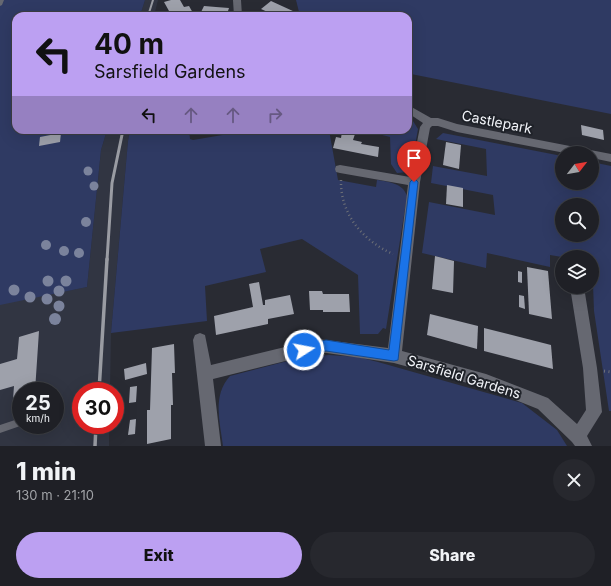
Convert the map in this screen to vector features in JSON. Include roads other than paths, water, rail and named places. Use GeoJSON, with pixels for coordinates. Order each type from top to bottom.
{"type":"FeatureCollection","features":[{"type":"Feature","properties":{"kind":"street"},"geometry":{"type":"LineString","coordinates":[[237,0],[238,12]]}},
{"type":"Feature","properties":{"kind":"street","name":"Castlepark"},"geometry":{"type":"LineString","coordinates":[[412,111],[429,122],[438,122],[457,128],[555,147]]}},
{"type":"Feature","properties":{"kind":"street","name":"Sarsfield Gardens"},"geometry":{"type":"LineString","coordinates":[[429,122],[425,127],[414,182],[394,356],[486,382],[543,403],[581,441]]}},
{"type":"Feature","properties":{"kind":"street"},"geometry":{"type":"LineString","coordinates":[[599,155],[611,158]]}},
{"type":"Feature","properties":{"kind":"street"},"geometry":{"type":"LineString","coordinates":[[340,169],[414,182]]}},
{"type":"Feature","properties":{"kind":"street"},"geometry":{"type":"LineString","coordinates":[[578,294],[590,368],[594,412],[581,441]]}},
{"type":"Feature","properties":{"kind":"street"},"geometry":{"type":"LineString","coordinates":[[200,340],[213,446]]}},
{"type":"Feature","properties":{"kind":"street"},"geometry":{"type":"LineString","coordinates":[[205,374],[318,346],[344,348],[394,356]]}},
{"type":"Feature","properties":{"kind":"lane"},"geometry":{"type":"LineString","coordinates":[[0,5],[2,0]]}},
{"type":"Feature","properties":{"kind":"lane"},"geometry":{"type":"LineString","coordinates":[[0,429],[12,425]]}},
{"type":"Feature","properties":{"kind":"railway"},"geometry":{"type":"LineString","coordinates":[[149,12],[153,0]]}},
{"type":"Feature","properties":{"kind":"railway"},"geometry":{"type":"LineString","coordinates":[[107,260],[112,183],[122,134]]}},
{"type":"Feature","properties":{"kind":"railway"},"geometry":{"type":"LineString","coordinates":[[100,382],[107,259]]}},
{"type":"Feature","properties":{"kind":"railway"},"geometry":{"type":"LineString","coordinates":[[95,446],[96,434]]}}]}
